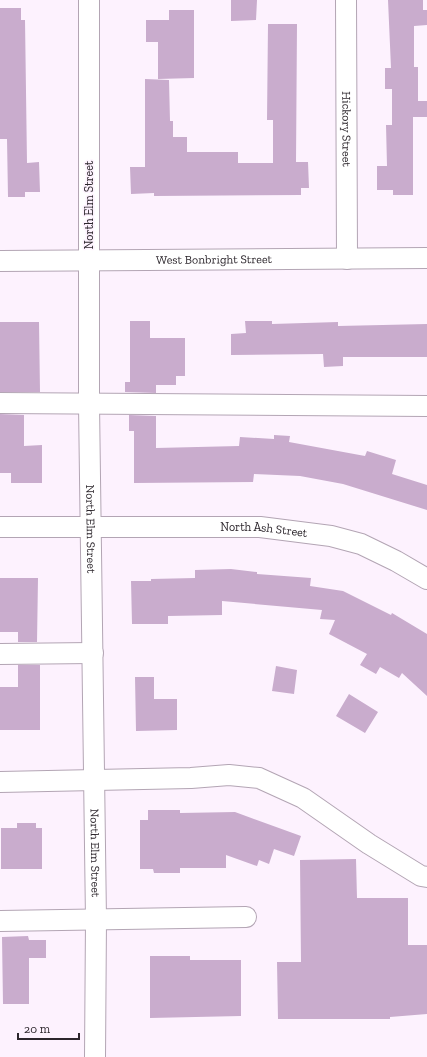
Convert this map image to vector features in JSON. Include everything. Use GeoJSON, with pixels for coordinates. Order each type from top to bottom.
{"type":"FeatureCollection","features":[{"type":"Feature","properties":{"kind":"street","name":"North Elm Street"},"geometry":{"type":"LineString","coordinates":[[89,0],[89,404],[96,920],[95,1057]]}},
{"type":"Feature","properties":{"kind":"street","name":"Hickory Street"},"geometry":{"type":"LineString","coordinates":[[346,0],[347,259]]}},
{"type":"Feature","properties":{"kind":"street","name":"West Bonbright Street"},"geometry":{"type":"LineString","coordinates":[[0,261],[89,259],[427,258]]}},
{"type":"Feature","properties":{"kind":"street"},"geometry":{"type":"LineString","coordinates":[[0,403],[427,406]]}},
{"type":"Feature","properties":{"kind":"street","name":"North Ash Street"},"geometry":{"type":"LineString","coordinates":[[0,528],[260,527],[331,536],[361,544],[396,561],[427,579]]}},
{"type":"Feature","properties":{"kind":"street"},"geometry":{"type":"LineString","coordinates":[[0,654],[93,653]]}},
{"type":"Feature","properties":{"kind":"street"},"geometry":{"type":"LineString","coordinates":[[0,782],[191,778],[229,775],[259,778],[303,798],[369,844],[422,876],[427,877]]}},
{"type":"Feature","properties":{"kind":"street"},"geometry":{"type":"LineString","coordinates":[[0,921],[246,917]]}},
{"type":"Feature","properties":{"kind":"building"},"geometry":{"type":"Polygon","coordinates":[[[231,0],[257,0],[256,20],[231,21],[231,0]]]}},
{"type":"Feature","properties":{"kind":"building"},"geometry":{"type":"Polygon","coordinates":[[[388,0],[423,0],[423,10],[427,10],[427,25],[414,26],[414,67],[418,67],[418,101],[427,101],[427,117],[413,117],[413,195],[393,195],[393,190],[377,190],[377,166],[387,166],[386,125],[392,125],[392,89],[385,89],[385,68],[391,68],[388,0]]]}},
{"type":"Feature","properties":{"kind":"building"},"geometry":{"type":"Polygon","coordinates":[[[0,8],[21,8],[21,20],[25,20],[27,163],[39,162],[40,192],[25,192],[25,197],[8,197],[7,139],[0,139],[0,8]]]}},
{"type":"Feature","properties":{"kind":"building"},"geometry":{"type":"Polygon","coordinates":[[[169,10],[194,10],[194,78],[158,79],[158,42],[146,42],[146,20],[169,20],[169,10]]]}},
{"type":"Feature","properties":{"kind":"building"},"geometry":{"type":"Polygon","coordinates":[[[268,24],[297,24],[296,162],[308,162],[309,188],[301,188],[301,195],[154,196],[154,193],[131,194],[130,167],[145,167],[145,79],[169,80],[170,121],[173,121],[173,137],[187,137],[187,152],[238,152],[238,163],[273,163],[273,120],[267,120],[268,24]]]}},
{"type":"Feature","properties":{"kind":"building"},"geometry":{"type":"Polygon","coordinates":[[[130,321],[150,321],[150,338],[185,338],[185,376],[176,376],[176,385],[156,385],[156,393],[125,392],[125,382],[130,382],[130,321]]]}},
{"type":"Feature","properties":{"kind":"building"},"geometry":{"type":"Polygon","coordinates":[[[245,321],[272,321],[272,324],[338,322],[338,326],[427,324],[427,357],[343,357],[343,366],[324,367],[323,354],[231,355],[231,334],[246,333],[245,321]]]}},
{"type":"Feature","properties":{"kind":"building"},"geometry":{"type":"Polygon","coordinates":[[[0,322],[39,322],[40,392],[0,392],[0,322]]]}},
{"type":"Feature","properties":{"kind":"building"},"geometry":{"type":"Polygon","coordinates":[[[0,414],[24,415],[24,446],[42,445],[42,483],[11,483],[11,473],[0,473],[0,414]]]}},
{"type":"Feature","properties":{"kind":"building"},"geometry":{"type":"Polygon","coordinates":[[[129,415],[156,416],[156,448],[239,446],[240,437],[274,439],[274,435],[290,436],[289,442],[365,456],[367,451],[396,460],[392,474],[427,485],[427,510],[343,484],[300,476],[254,474],[253,482],[134,483],[134,431],[129,431],[129,415]]]}},
{"type":"Feature","properties":{"kind":"building"},"geometry":{"type":"Polygon","coordinates":[[[231,569],[257,572],[257,574],[311,578],[310,586],[343,591],[391,615],[392,613],[427,634],[427,696],[402,673],[399,678],[380,667],[376,674],[360,665],[367,654],[329,634],[335,620],[320,619],[322,610],[222,601],[222,615],[168,616],[168,624],[132,624],[131,581],[195,578],[195,570],[231,569]]]}},
{"type":"Feature","properties":{"kind":"building"},"geometry":{"type":"Polygon","coordinates":[[[0,578],[38,578],[37,642],[18,642],[18,632],[0,632],[0,578]]]}},
{"type":"Feature","properties":{"kind":"building"},"geometry":{"type":"Polygon","coordinates":[[[18,665],[40,665],[40,730],[0,730],[0,687],[18,687],[18,665]]]}},
{"type":"Feature","properties":{"kind":"building"},"geometry":{"type":"Polygon","coordinates":[[[276,666],[297,670],[294,694],[272,691],[276,666]]]}},
{"type":"Feature","properties":{"kind":"building"},"geometry":{"type":"Polygon","coordinates":[[[135,677],[154,677],[154,699],[177,699],[177,730],[136,731],[135,677]]]}},
{"type":"Feature","properties":{"kind":"building"},"geometry":{"type":"Polygon","coordinates":[[[349,694],[378,712],[365,733],[336,716],[349,694]]]}},
{"type":"Feature","properties":{"kind":"building"},"geometry":{"type":"Polygon","coordinates":[[[148,810],[180,810],[180,813],[235,812],[301,836],[294,856],[274,849],[269,864],[259,860],[257,866],[226,855],[226,868],[180,868],[180,873],[154,873],[153,869],[140,869],[140,820],[148,820],[148,810]]]}},
{"type":"Feature","properties":{"kind":"building"},"geometry":{"type":"Polygon","coordinates":[[[17,823],[36,823],[36,828],[42,828],[42,869],[1,869],[1,828],[17,828],[17,823]]]}},
{"type":"Feature","properties":{"kind":"building"},"geometry":{"type":"Polygon","coordinates":[[[356,859],[357,898],[408,898],[408,945],[427,945],[427,1014],[390,1017],[390,1019],[278,1019],[277,962],[301,962],[300,860],[356,859]]]}},
{"type":"Feature","properties":{"kind":"building"},"geometry":{"type":"Polygon","coordinates":[[[28,936],[29,940],[46,940],[46,958],[29,958],[29,1004],[3,1004],[2,937],[28,936]]]}},
{"type":"Feature","properties":{"kind":"building"},"geometry":{"type":"Polygon","coordinates":[[[150,956],[190,956],[190,960],[241,960],[241,1016],[150,1018],[150,956]]]}}]}
